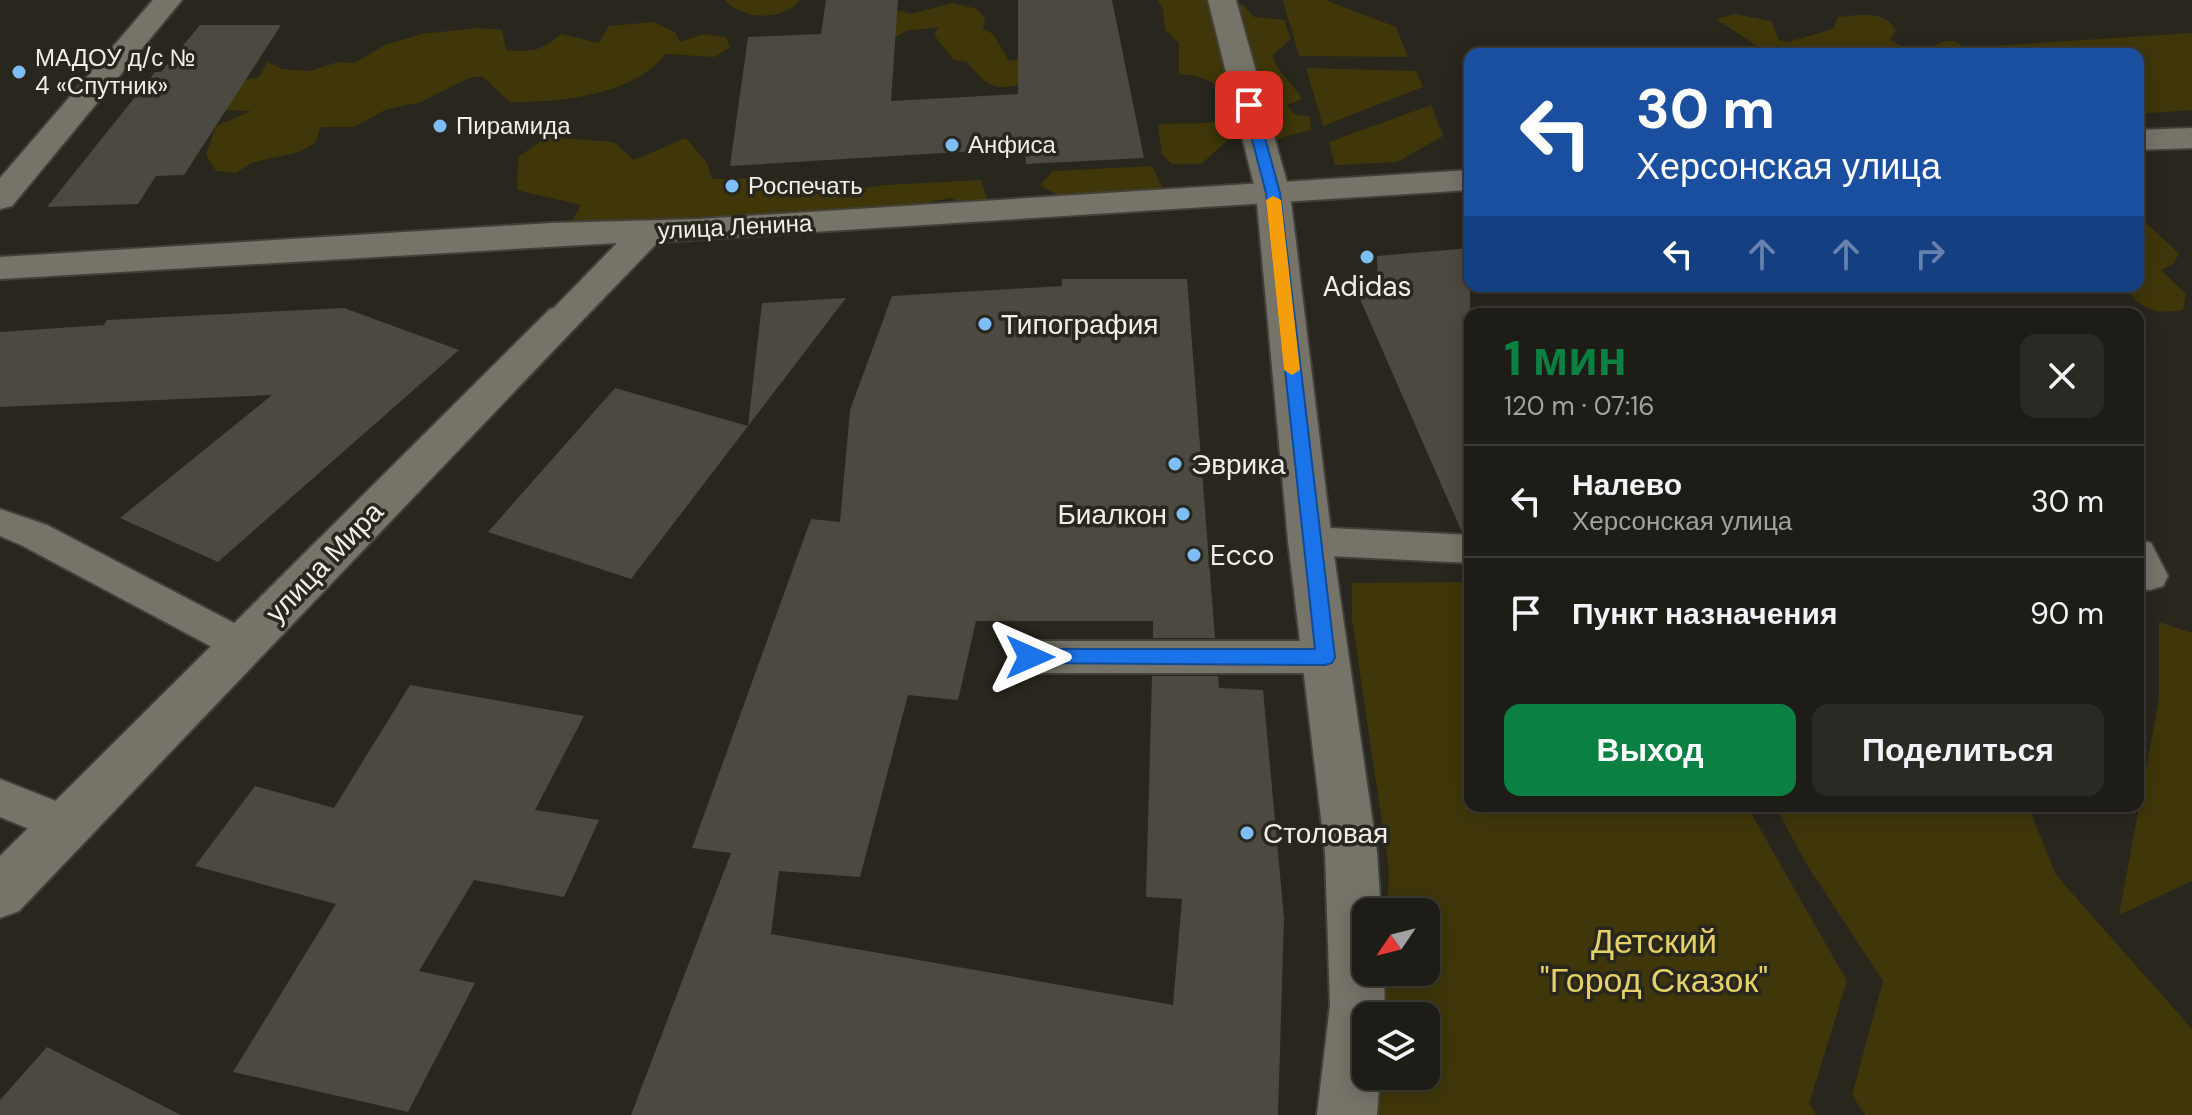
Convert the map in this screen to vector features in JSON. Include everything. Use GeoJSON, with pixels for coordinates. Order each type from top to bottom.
{"type":"FeatureCollection","features":[{"type":"Feature","properties":{"kind":"street"},"geometry":{"type":"LineString","coordinates":[[0,199],[168,0]]}},
{"type":"Feature","properties":{"kind":"street"},"geometry":{"type":"LineString","coordinates":[[1222,0],[1273,193],[1310,541],[1352,867],[1358,1005],[1347,1115]]}},
{"type":"Feature","properties":{"kind":"street"},"geometry":{"type":"LineString","coordinates":[[2144,140],[2192,138]]}},
{"type":"Feature","properties":{"kind":"street","name":"улица Ленина"},"geometry":{"type":"LineString","coordinates":[[0,268],[1464,180]]}},
{"type":"Feature","properties":{"kind":"street","name":"улица Мира"},"geometry":{"type":"LineString","coordinates":[[0,893],[649,231]]}},
{"type":"Feature","properties":{"kind":"lane"},"geometry":{"type":"LineString","coordinates":[[0,522],[34,535],[242,645]]}},
{"type":"Feature","properties":{"kind":"lane"},"geometry":{"type":"LineString","coordinates":[[1310,541],[1464,549]]}},
{"type":"Feature","properties":{"kind":"lane"},"geometry":{"type":"LineString","coordinates":[[1030,657],[1325,657]]}},
{"type":"Feature","properties":{"kind":"lane"},"geometry":{"type":"LineString","coordinates":[[0,798],[66,825]]}},
{"type":"Feature","properties":{"kind":"green space"},"geometry":{"type":"Polygon","coordinates":[[[725,0],[800,0],[783,12],[763,16],[742,12],[725,0]]]}},
{"type":"Feature","properties":{"kind":"green space"},"geometry":{"type":"Polygon","coordinates":[[[1158,0],[1210,0],[1243,5],[1254,17],[1284,20],[1291,39],[1272,56],[1302,99],[1287,105],[1294,114],[1310,117],[1311,130],[1286,136],[1250,151],[1235,134],[1201,164],[1172,164],[1162,155],[1158,125],[1205,123],[1233,115],[1221,89],[1207,80],[1179,74],[1179,43],[1165,30],[1163,9],[1158,0]]]}},
{"type":"Feature","properties":{"kind":"green space"},"geometry":{"type":"Polygon","coordinates":[[[1283,0],[1325,0],[1396,27],[1408,57],[1299,56],[1283,0]]]}},
{"type":"Feature","properties":{"kind":"green space"},"geometry":{"type":"Polygon","coordinates":[[[953,3],[977,9],[985,18],[983,29],[993,34],[1009,61],[1029,57],[1022,84],[1003,87],[990,84],[967,62],[954,60],[934,35],[939,27],[906,31],[891,40],[897,10],[910,14],[953,3]]]}},
{"type":"Feature","properties":{"kind":"green space"},"geometry":{"type":"Polygon","coordinates":[[[1735,14],[1771,21],[1779,40],[1788,42],[1833,29],[1838,17],[1878,16],[1891,23],[1896,30],[1890,40],[1908,48],[1760,48],[1716,19],[1735,14]]]}},
{"type":"Feature","properties":{"kind":"green space"},"geometry":{"type":"Polygon","coordinates":[[[654,22],[675,32],[680,42],[704,34],[726,37],[730,47],[715,57],[665,54],[652,68],[616,87],[550,101],[510,102],[482,76],[469,78],[421,102],[385,110],[354,127],[321,127],[315,143],[299,152],[251,163],[236,173],[216,171],[206,155],[216,126],[251,111],[223,110],[238,81],[259,77],[268,62],[282,69],[310,71],[338,62],[354,63],[385,45],[421,34],[478,28],[502,30],[506,50],[523,51],[542,47],[561,34],[599,43],[609,26],[654,22]]]}},
{"type":"Feature","properties":{"kind":"green space"},"geometry":{"type":"Polygon","coordinates":[[[2192,33],[2192,110],[2144,114],[2144,48],[1974,47],[2192,33]]]}},
{"type":"Feature","properties":{"kind":"green space"},"geometry":{"type":"Polygon","coordinates":[[[1949,41],[1964,48],[1928,48],[1949,41]]]}},
{"type":"Feature","properties":{"kind":"green space"},"geometry":{"type":"Polygon","coordinates":[[[1306,68],[1416,71],[1423,87],[1323,126],[1306,68]]]}},
{"type":"Feature","properties":{"kind":"green space"},"geometry":{"type":"Polygon","coordinates":[[[1431,105],[1443,136],[1397,162],[1335,165],[1329,142],[1431,105]]]}},
{"type":"Feature","properties":{"kind":"green space"},"geometry":{"type":"Polygon","coordinates":[[[547,137],[614,142],[634,160],[686,138],[707,163],[712,179],[791,178],[798,191],[819,194],[886,185],[981,180],[987,199],[970,206],[951,198],[886,210],[632,232],[591,246],[572,221],[581,205],[517,190],[518,157],[547,137]]]}},
{"type":"Feature","properties":{"kind":"green space"},"geometry":{"type":"Polygon","coordinates":[[[1152,166],[1162,187],[1156,195],[1063,198],[1040,185],[1053,171],[1152,166]]]}},
{"type":"Feature","properties":{"kind":"green space"},"geometry":{"type":"Polygon","coordinates":[[[2144,221],[2179,254],[2173,264],[2161,270],[2186,294],[2183,310],[2156,311],[2136,300],[2129,292],[2144,292],[2144,221]]]}},
{"type":"Feature","properties":{"kind":"green space","name":"Детский \"Город Сказок\""},"geometry":{"type":"Polygon","coordinates":[[[1464,582],[1464,812],[1750,812],[1847,981],[1809,1104],[1817,1115],[1378,1115],[1379,1090],[1440,1090],[1440,1002],[1383,1002],[1383,986],[1440,986],[1440,898],[1388,898],[1389,870],[1352,619],[1352,583],[1464,582]]]}},
{"type":"Feature","properties":{"kind":"green space"},"geometry":{"type":"Polygon","coordinates":[[[2159,622],[2192,633],[2192,881],[2119,915],[2138,812],[2144,812],[2144,780],[2159,699],[2159,622]]]}},
{"type":"Feature","properties":{"kind":"green space"},"geometry":{"type":"Polygon","coordinates":[[[1778,812],[2030,812],[2056,875],[2192,1029],[2192,1115],[1865,1115],[1852,1095],[1883,981],[1807,865],[1778,812]]]}},
{"type":"Feature","properties":{"kind":"building"},"geometry":{"type":"Polygon","coordinates":[[[826,0],[898,0],[891,101],[1018,94],[1018,0],[1112,0],[1144,158],[1026,164],[1025,148],[730,166],[748,37],[821,34],[826,0]]]}},
{"type":"Feature","properties":{"kind":"building"},"geometry":{"type":"Polygon","coordinates":[[[200,25],[281,25],[184,175],[156,176],[138,204],[47,207],[155,72],[161,72],[200,25]]]}},
{"type":"Feature","properties":{"kind":"building"},"geometry":{"type":"Polygon","coordinates":[[[1464,249],[1464,292],[1470,292],[1470,308],[1464,308],[1464,532],[1357,292],[1378,288],[1377,256],[1464,249]]]}},
{"type":"Feature","properties":{"kind":"building"},"geometry":{"type":"Polygon","coordinates":[[[1062,279],[1187,279],[1215,638],[1153,638],[1153,621],[976,621],[958,700],[908,695],[860,877],[779,871],[771,934],[1173,1005],[1182,899],[1146,897],[1152,676],[1218,676],[1219,688],[1263,690],[1284,918],[1278,1115],[631,1115],[731,853],[692,848],[811,519],[840,522],[850,410],[892,296],[1062,286],[1062,279]]]}},
{"type":"Feature","properties":{"kind":"building"},"geometry":{"type":"Polygon","coordinates":[[[846,298],[631,579],[488,532],[615,388],[748,426],[762,303],[846,298]]]}},
{"type":"Feature","properties":{"kind":"building"},"geometry":{"type":"Polygon","coordinates":[[[344,308],[459,350],[218,562],[120,518],[272,395],[0,407],[0,332],[104,325],[107,320],[344,308]]]}},
{"type":"Feature","properties":{"kind":"building"},"geometry":{"type":"Polygon","coordinates":[[[410,685],[584,716],[535,810],[599,820],[564,897],[474,880],[419,971],[475,983],[408,1112],[233,1072],[336,904],[195,866],[255,786],[334,808],[410,685]]]}},
{"type":"Feature","properties":{"kind":"building"},"geometry":{"type":"Polygon","coordinates":[[[47,1047],[181,1115],[0,1115],[0,1100],[47,1047]]]}},
{"type":"Feature","properties":{"kind":"slow traffic"},"geometry":{"type":"LineString","coordinates":[[1273,200],[1292,370]]}},
{"type":"Feature","properties":{"kind":"place","name":"МАДОУ д/с № 4 «Спутник»"},"geometry":{"type":"Point","coordinates":[19,72]}},
{"type":"Feature","properties":{"kind":"place","name":"Пирамида"},"geometry":{"type":"Point","coordinates":[440,126]}},
{"type":"Feature","properties":{"kind":"place","name":"Анфиса"},"geometry":{"type":"Point","coordinates":[952,145]}},
{"type":"Feature","properties":{"kind":"place","name":"Роспечать"},"geometry":{"type":"Point","coordinates":[732,186]}},
{"type":"Feature","properties":{"kind":"place","name":"Adidas"},"geometry":{"type":"Point","coordinates":[1367,257]}},
{"type":"Feature","properties":{"kind":"place","name":"Типография"},"geometry":{"type":"Point","coordinates":[985,324]}},
{"type":"Feature","properties":{"kind":"place","name":"Эврика"},"geometry":{"type":"Point","coordinates":[1175,464]}},
{"type":"Feature","properties":{"kind":"place","name":"Биалкон"},"geometry":{"type":"Point","coordinates":[1183,514]}},
{"type":"Feature","properties":{"kind":"place","name":"Ecco"},"geometry":{"type":"Point","coordinates":[1194,555]}},
{"type":"Feature","properties":{"kind":"place","name":"Столовая"},"geometry":{"type":"Point","coordinates":[1247,833]}},
{"type":"Feature","properties":{"kind":"route"},"geometry":{"type":"LineString","coordinates":[[1030,657],[1325,657],[1273,193],[1249,105]]}}]}
